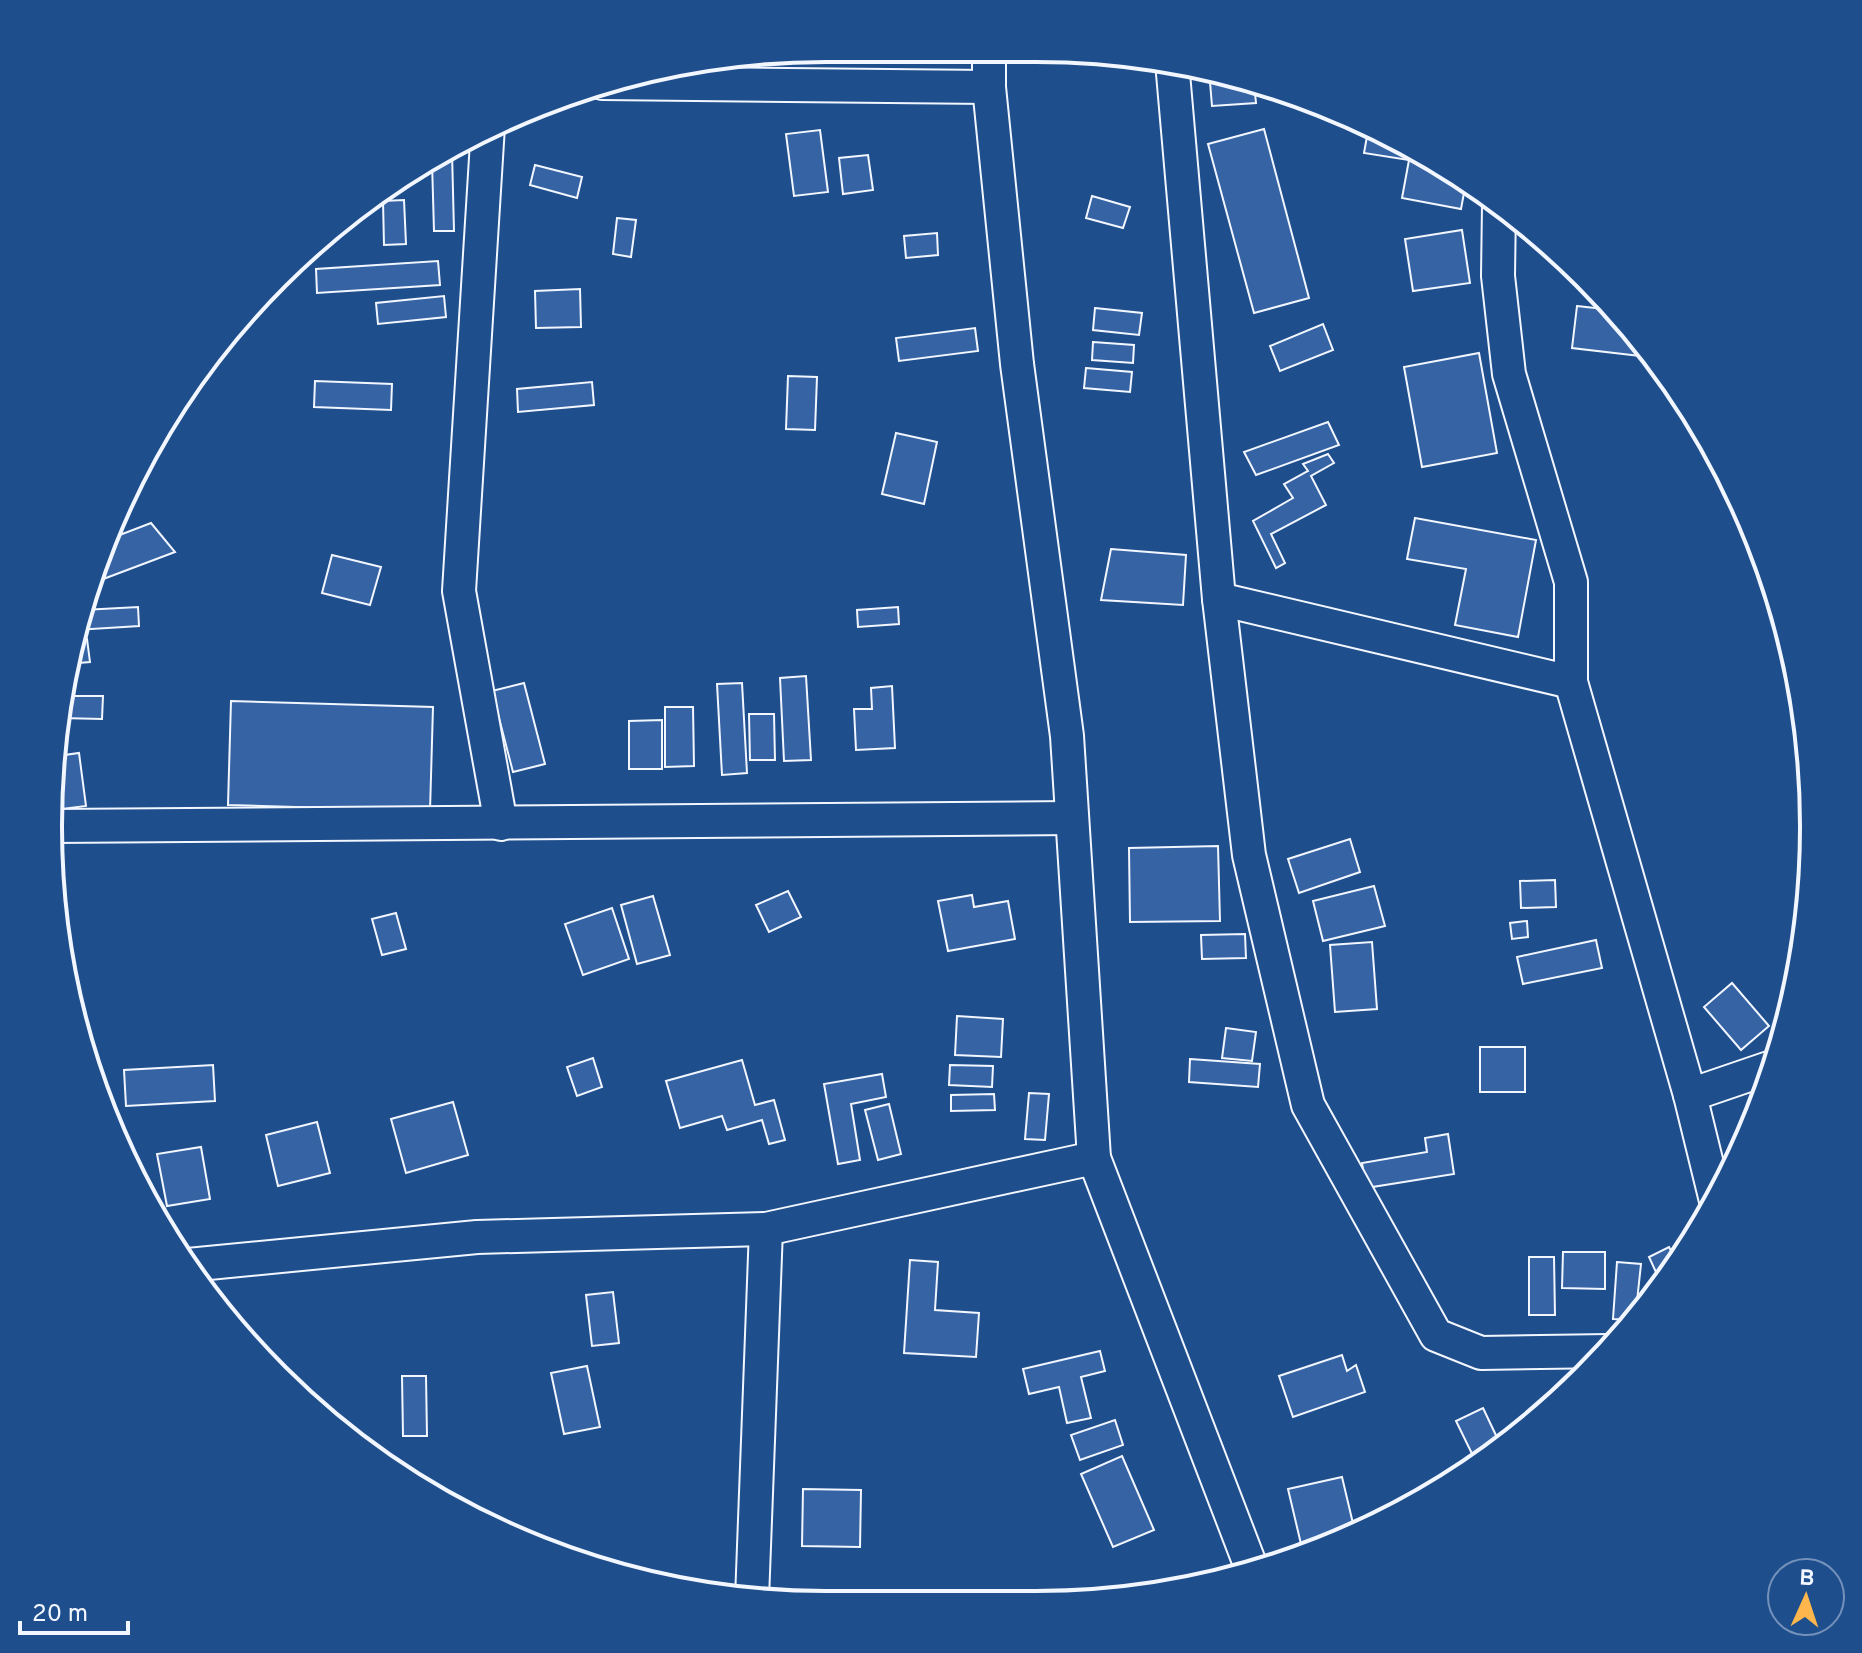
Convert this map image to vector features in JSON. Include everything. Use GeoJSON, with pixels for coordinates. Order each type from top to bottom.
{"type":"FeatureCollection","features":[{"type":"Feature","properties":{"kind":"street"},"geometry":{"type":"LineString","coordinates":[[989,62],[1017,364],[1067,736],[1094,1158],[1248,1560]]}},
{"type":"Feature","properties":{"kind":"street"},"geometry":{"type":"LineString","coordinates":[[1173,75],[1219,599],[1249,855],[1308,1105],[1436,1335],[1481,1353],[1591,1351]]}},
{"type":"Feature","properties":{"kind":"street"},"geometry":{"type":"LineString","coordinates":[[649,83],[989,87]]}},
{"type":"Feature","properties":{"kind":"street"},"geometry":{"type":"LineString","coordinates":[[487,142],[459,591],[501,824]]}},
{"type":"Feature","properties":{"kind":"street"},"geometry":{"type":"LineString","coordinates":[[1499,218],[1498,276],[1509,374],[1571,582],[1571,682],[1690,1095],[1712,1183]]}},
{"type":"Feature","properties":{"kind":"street"},"geometry":{"type":"LineString","coordinates":[[1219,599],[1571,682]]}},
{"type":"Feature","properties":{"kind":"street"},"geometry":{"type":"LineString","coordinates":[[62,826],[1072,818]]}},
{"type":"Feature","properties":{"kind":"street"},"geometry":{"type":"LineString","coordinates":[[1690,1095],[1759,1071]]}},
{"type":"Feature","properties":{"kind":"street"},"geometry":{"type":"LineString","coordinates":[[200,1264],[477,1237],[766,1229],[1094,1158]]}},
{"type":"Feature","properties":{"kind":"street"},"geometry":{"type":"LineString","coordinates":[[752,1587],[766,1229]]}},
{"type":"Feature","properties":{"kind":"building"},"geometry":{"type":"Polygon","coordinates":[[[1210,83],[1255,95],[1256,103],[1212,106],[1210,83]]]}},
{"type":"Feature","properties":{"kind":"building"},"geometry":{"type":"Polygon","coordinates":[[[1264,129],[1309,298],[1254,313],[1208,144],[1264,129]]]}},
{"type":"Feature","properties":{"kind":"building"},"geometry":{"type":"Polygon","coordinates":[[[820,130],[828,192],[794,196],[786,134],[820,130]]]}},
{"type":"Feature","properties":{"kind":"building"},"geometry":{"type":"Polygon","coordinates":[[[1367,138],[1418,164],[1464,194],[1461,209],[1402,198],[1409,160],[1364,153],[1367,138]]]}},
{"type":"Feature","properties":{"kind":"building"},"geometry":{"type":"Polygon","coordinates":[[[868,155],[873,190],[843,194],[839,158],[868,155]]]}},
{"type":"Feature","properties":{"kind":"building"},"geometry":{"type":"Polygon","coordinates":[[[452,160],[454,231],[434,231],[432,172],[452,160]]]}},
{"type":"Feature","properties":{"kind":"building"},"geometry":{"type":"Polygon","coordinates":[[[535,165],[582,177],[577,198],[530,185],[535,165]]]}},
{"type":"Feature","properties":{"kind":"building"},"geometry":{"type":"Polygon","coordinates":[[[1092,196],[1130,207],[1123,228],[1086,218],[1092,196]]]}},
{"type":"Feature","properties":{"kind":"building"},"geometry":{"type":"Polygon","coordinates":[[[404,200],[406,244],[384,245],[383,204],[388,201],[404,200]]]}},
{"type":"Feature","properties":{"kind":"building"},"geometry":{"type":"Polygon","coordinates":[[[617,218],[636,220],[631,257],[613,254],[617,218]]]}},
{"type":"Feature","properties":{"kind":"building"},"geometry":{"type":"Polygon","coordinates":[[[1462,230],[1470,283],[1413,291],[1405,239],[1462,230]]]}},
{"type":"Feature","properties":{"kind":"building"},"geometry":{"type":"Polygon","coordinates":[[[937,233],[938,255],[906,258],[904,236],[937,233]]]}},
{"type":"Feature","properties":{"kind":"building"},"geometry":{"type":"Polygon","coordinates":[[[438,261],[440,285],[317,293],[316,269],[438,261]]]}},
{"type":"Feature","properties":{"kind":"building"},"geometry":{"type":"Polygon","coordinates":[[[580,289],[581,327],[536,328],[535,291],[580,289]]]}},
{"type":"Feature","properties":{"kind":"building"},"geometry":{"type":"Polygon","coordinates":[[[444,296],[446,317],[378,324],[376,303],[444,296]]]}},
{"type":"Feature","properties":{"kind":"building"},"geometry":{"type":"Polygon","coordinates":[[[1577,306],[1597,308],[1638,356],[1572,348],[1577,306]]]}},
{"type":"Feature","properties":{"kind":"building"},"geometry":{"type":"Polygon","coordinates":[[[1095,308],[1142,313],[1139,335],[1093,330],[1095,308]]]}},
{"type":"Feature","properties":{"kind":"building"},"geometry":{"type":"Polygon","coordinates":[[[1323,324],[1333,350],[1280,371],[1270,346],[1323,324]]]}},
{"type":"Feature","properties":{"kind":"building"},"geometry":{"type":"Polygon","coordinates":[[[975,328],[978,351],[899,361],[896,338],[975,328]]]}},
{"type":"Feature","properties":{"kind":"building"},"geometry":{"type":"Polygon","coordinates":[[[1093,342],[1134,345],[1133,363],[1092,360],[1093,342]]]}},
{"type":"Feature","properties":{"kind":"building"},"geometry":{"type":"Polygon","coordinates":[[[1479,353],[1497,453],[1422,467],[1404,367],[1479,353]]]}},
{"type":"Feature","properties":{"kind":"building"},"geometry":{"type":"Polygon","coordinates":[[[1086,368],[1132,372],[1130,392],[1084,388],[1086,368]]]}},
{"type":"Feature","properties":{"kind":"building"},"geometry":{"type":"Polygon","coordinates":[[[788,376],[817,377],[815,430],[786,429],[788,376]]]}},
{"type":"Feature","properties":{"kind":"building"},"geometry":{"type":"Polygon","coordinates":[[[315,381],[392,384],[391,410],[314,407],[315,381]]]}},
{"type":"Feature","properties":{"kind":"building"},"geometry":{"type":"Polygon","coordinates":[[[592,382],[594,405],[518,412],[517,389],[592,382]]]}},
{"type":"Feature","properties":{"kind":"building"},"geometry":{"type":"Polygon","coordinates":[[[1328,422],[1339,445],[1256,475],[1244,452],[1328,422]]]}},
{"type":"Feature","properties":{"kind":"building"},"geometry":{"type":"Polygon","coordinates":[[[896,433],[937,442],[924,504],[882,494],[896,433]]]}},
{"type":"Feature","properties":{"kind":"building"},"geometry":{"type":"Polygon","coordinates":[[[1328,454],[1334,463],[1311,476],[1326,505],[1271,534],[1285,563],[1276,568],[1253,521],[1293,498],[1284,484],[1308,471],[1303,464],[1328,454]]]}},
{"type":"Feature","properties":{"kind":"building"},"geometry":{"type":"Polygon","coordinates":[[[1415,518],[1536,540],[1518,637],[1455,625],[1466,569],[1407,559],[1415,518]]]}},
{"type":"Feature","properties":{"kind":"building"},"geometry":{"type":"Polygon","coordinates":[[[151,523],[175,552],[104,579],[120,535],[151,523]]]}},
{"type":"Feature","properties":{"kind":"building"},"geometry":{"type":"Polygon","coordinates":[[[1111,549],[1186,555],[1183,605],[1101,600],[1111,549]]]}},
{"type":"Feature","properties":{"kind":"building"},"geometry":{"type":"Polygon","coordinates":[[[332,555],[381,567],[370,605],[322,593],[332,555]]]}},
{"type":"Feature","properties":{"kind":"building"},"geometry":{"type":"Polygon","coordinates":[[[138,607],[139,626],[88,629],[94,609],[138,607]]]}},
{"type":"Feature","properties":{"kind":"building"},"geometry":{"type":"Polygon","coordinates":[[[898,607],[899,624],[858,627],[857,610],[898,607]]]}},
{"type":"Feature","properties":{"kind":"building"},"geometry":{"type":"Polygon","coordinates":[[[86,639],[90,662],[80,663],[86,639]]]}},
{"type":"Feature","properties":{"kind":"building"},"geometry":{"type":"Polygon","coordinates":[[[806,676],[811,760],[784,761],[780,678],[806,676]]]}},
{"type":"Feature","properties":{"kind":"building"},"geometry":{"type":"Polygon","coordinates":[[[524,683],[545,764],[513,772],[492,691],[524,683]]]}},
{"type":"Feature","properties":{"kind":"building"},"geometry":{"type":"Polygon","coordinates":[[[742,683],[747,773],[722,775],[717,684],[742,683]]]}},
{"type":"Feature","properties":{"kind":"building"},"geometry":{"type":"Polygon","coordinates":[[[892,686],[895,748],[856,750],[854,709],[872,709],[871,688],[892,686]]]}},
{"type":"Feature","properties":{"kind":"building"},"geometry":{"type":"Polygon","coordinates":[[[74,696],[103,696],[102,719],[70,718],[74,696]]]}},
{"type":"Feature","properties":{"kind":"building"},"geometry":{"type":"Polygon","coordinates":[[[231,701],[433,707],[430,811],[228,805],[231,701]]]}},
{"type":"Feature","properties":{"kind":"building"},"geometry":{"type":"Polygon","coordinates":[[[665,707],[693,707],[694,766],[665,767],[665,707]]]}},
{"type":"Feature","properties":{"kind":"building"},"geometry":{"type":"Polygon","coordinates":[[[749,714],[774,714],[775,760],[750,760],[749,714]]]}},
{"type":"Feature","properties":{"kind":"building"},"geometry":{"type":"Polygon","coordinates":[[[662,720],[662,769],[629,769],[629,721],[662,720]]]}},
{"type":"Feature","properties":{"kind":"building"},"geometry":{"type":"Polygon","coordinates":[[[79,753],[86,806],[63,809],[66,755],[79,753]]]}},
{"type":"Feature","properties":{"kind":"building"},"geometry":{"type":"Polygon","coordinates":[[[1350,839],[1360,872],[1299,893],[1288,859],[1350,839]]]}},
{"type":"Feature","properties":{"kind":"building"},"geometry":{"type":"Polygon","coordinates":[[[1218,846],[1220,921],[1130,922],[1129,848],[1218,846]]]}},
{"type":"Feature","properties":{"kind":"building"},"geometry":{"type":"Polygon","coordinates":[[[1555,880],[1556,907],[1521,908],[1520,881],[1555,880]]]}},
{"type":"Feature","properties":{"kind":"building"},"geometry":{"type":"Polygon","coordinates":[[[1374,886],[1385,926],[1323,941],[1313,901],[1374,886]]]}},
{"type":"Feature","properties":{"kind":"building"},"geometry":{"type":"Polygon","coordinates":[[[788,891],[801,917],[769,932],[756,905],[788,891]]]}},
{"type":"Feature","properties":{"kind":"building"},"geometry":{"type":"Polygon","coordinates":[[[972,895],[974,907],[1008,901],[1015,939],[948,951],[938,901],[972,895]]]}},
{"type":"Feature","properties":{"kind":"building"},"geometry":{"type":"Polygon","coordinates":[[[653,896],[670,955],[637,964],[621,905],[653,896]]]}},
{"type":"Feature","properties":{"kind":"building"},"geometry":{"type":"Polygon","coordinates":[[[612,908],[629,959],[583,975],[565,924],[612,908]]]}},
{"type":"Feature","properties":{"kind":"building"},"geometry":{"type":"Polygon","coordinates":[[[396,913],[406,949],[382,955],[372,919],[396,913]]]}},
{"type":"Feature","properties":{"kind":"building"},"geometry":{"type":"Polygon","coordinates":[[[1527,921],[1528,937],[1512,939],[1510,923],[1527,921]]]}},
{"type":"Feature","properties":{"kind":"building"},"geometry":{"type":"Polygon","coordinates":[[[1245,934],[1246,958],[1202,959],[1201,935],[1245,934]]]}},
{"type":"Feature","properties":{"kind":"building"},"geometry":{"type":"Polygon","coordinates":[[[1596,940],[1602,968],[1523,984],[1517,957],[1596,940]]]}},
{"type":"Feature","properties":{"kind":"building"},"geometry":{"type":"Polygon","coordinates":[[[1372,942],[1377,1009],[1335,1012],[1330,945],[1372,942]]]}},
{"type":"Feature","properties":{"kind":"building"},"geometry":{"type":"Polygon","coordinates":[[[1732,983],[1769,1026],[1741,1050],[1704,1007],[1732,983]]]}},
{"type":"Feature","properties":{"kind":"building"},"geometry":{"type":"Polygon","coordinates":[[[957,1016],[1003,1019],[1001,1057],[955,1055],[957,1016]]]}},
{"type":"Feature","properties":{"kind":"building"},"geometry":{"type":"Polygon","coordinates":[[[1226,1028],[1256,1032],[1252,1061],[1222,1058],[1226,1028]]]}},
{"type":"Feature","properties":{"kind":"building"},"geometry":{"type":"Polygon","coordinates":[[[1480,1047],[1525,1047],[1525,1092],[1480,1092],[1480,1047]]]}},
{"type":"Feature","properties":{"kind":"building"},"geometry":{"type":"Polygon","coordinates":[[[593,1058],[602,1087],[577,1096],[567,1067],[593,1058]]]}},
{"type":"Feature","properties":{"kind":"building"},"geometry":{"type":"Polygon","coordinates":[[[1190,1059],[1260,1064],[1258,1087],[1189,1082],[1190,1059]]]}},
{"type":"Feature","properties":{"kind":"building"},"geometry":{"type":"Polygon","coordinates":[[[742,1060],[755,1105],[774,1100],[785,1140],[769,1144],[762,1120],[727,1130],[722,1116],[680,1128],[666,1081],[742,1060]]]}},
{"type":"Feature","properties":{"kind":"building"},"geometry":{"type":"Polygon","coordinates":[[[213,1065],[215,1101],[126,1106],[124,1070],[213,1065]]]}},
{"type":"Feature","properties":{"kind":"building"},"geometry":{"type":"Polygon","coordinates":[[[950,1065],[993,1066],[992,1087],[949,1085],[950,1065]]]}},
{"type":"Feature","properties":{"kind":"building"},"geometry":{"type":"Polygon","coordinates":[[[882,1074],[886,1097],[851,1104],[860,1160],[838,1164],[824,1084],[882,1074]]]}},
{"type":"Feature","properties":{"kind":"building"},"geometry":{"type":"Polygon","coordinates":[[[1029,1093],[1049,1094],[1045,1140],[1025,1139],[1029,1093]]]}},
{"type":"Feature","properties":{"kind":"building"},"geometry":{"type":"Polygon","coordinates":[[[994,1094],[995,1110],[951,1111],[951,1095],[994,1094]]]}},
{"type":"Feature","properties":{"kind":"building"},"geometry":{"type":"Polygon","coordinates":[[[453,1102],[468,1155],[406,1173],[391,1119],[453,1102]]]}},
{"type":"Feature","properties":{"kind":"building"},"geometry":{"type":"Polygon","coordinates":[[[889,1104],[901,1154],[878,1160],[865,1110],[889,1104]]]}},
{"type":"Feature","properties":{"kind":"building"},"geometry":{"type":"Polygon","coordinates":[[[317,1122],[330,1173],[278,1186],[266,1135],[317,1122]]]}},
{"type":"Feature","properties":{"kind":"building"},"geometry":{"type":"Polygon","coordinates":[[[1448,1134],[1454,1174],[1366,1188],[1362,1163],[1427,1152],[1425,1138],[1448,1134]]]}},
{"type":"Feature","properties":{"kind":"building"},"geometry":{"type":"Polygon","coordinates":[[[201,1147],[210,1199],[167,1206],[157,1154],[201,1147]]]}},
{"type":"Feature","properties":{"kind":"building"},"geometry":{"type":"Polygon","coordinates":[[[1669,1247],[1671,1251],[1656,1272],[1649,1257],[1669,1247]]]}},
{"type":"Feature","properties":{"kind":"building"},"geometry":{"type":"Polygon","coordinates":[[[1563,1252],[1605,1252],[1605,1289],[1562,1288],[1563,1252]]]}},
{"type":"Feature","properties":{"kind":"building"},"geometry":{"type":"Polygon","coordinates":[[[1529,1257],[1554,1257],[1555,1315],[1529,1315],[1529,1257]]]}},
{"type":"Feature","properties":{"kind":"building"},"geometry":{"type":"Polygon","coordinates":[[[910,1260],[938,1262],[935,1310],[979,1313],[976,1357],[904,1353],[910,1260]]]}},
{"type":"Feature","properties":{"kind":"building"},"geometry":{"type":"Polygon","coordinates":[[[1617,1262],[1641,1264],[1637,1298],[1620,1319],[1613,1319],[1617,1262]]]}},
{"type":"Feature","properties":{"kind":"building"},"geometry":{"type":"Polygon","coordinates":[[[613,1292],[619,1343],[592,1346],[586,1295],[613,1292]]]}},
{"type":"Feature","properties":{"kind":"building"},"geometry":{"type":"Polygon","coordinates":[[[1100,1351],[1105,1371],[1081,1377],[1091,1418],[1067,1423],[1059,1387],[1029,1394],[1023,1369],[1100,1351]]]}},
{"type":"Feature","properties":{"kind":"building"},"geometry":{"type":"Polygon","coordinates":[[[1342,1355],[1347,1371],[1356,1365],[1365,1392],[1293,1417],[1279,1376],[1342,1355]]]}},
{"type":"Feature","properties":{"kind":"building"},"geometry":{"type":"Polygon","coordinates":[[[587,1366],[600,1427],[564,1434],[551,1373],[587,1366]]]}},
{"type":"Feature","properties":{"kind":"building"},"geometry":{"type":"Polygon","coordinates":[[[402,1376],[426,1376],[427,1436],[403,1436],[402,1376]]]}},
{"type":"Feature","properties":{"kind":"building"},"geometry":{"type":"Polygon","coordinates":[[[1483,1408],[1496,1436],[1472,1454],[1456,1421],[1483,1408]]]}},
{"type":"Feature","properties":{"kind":"building"},"geometry":{"type":"Polygon","coordinates":[[[1115,1420],[1123,1445],[1080,1460],[1071,1435],[1115,1420]]]}},
{"type":"Feature","properties":{"kind":"building"},"geometry":{"type":"Polygon","coordinates":[[[1122,1456],[1154,1530],[1113,1547],[1081,1474],[1122,1456]]]}},
{"type":"Feature","properties":{"kind":"building"},"geometry":{"type":"Polygon","coordinates":[[[1342,1477],[1353,1522],[1301,1543],[1288,1489],[1342,1477]]]}},
{"type":"Feature","properties":{"kind":"building"},"geometry":{"type":"Polygon","coordinates":[[[803,1489],[861,1490],[860,1547],[802,1546],[803,1489]]]}}]}
